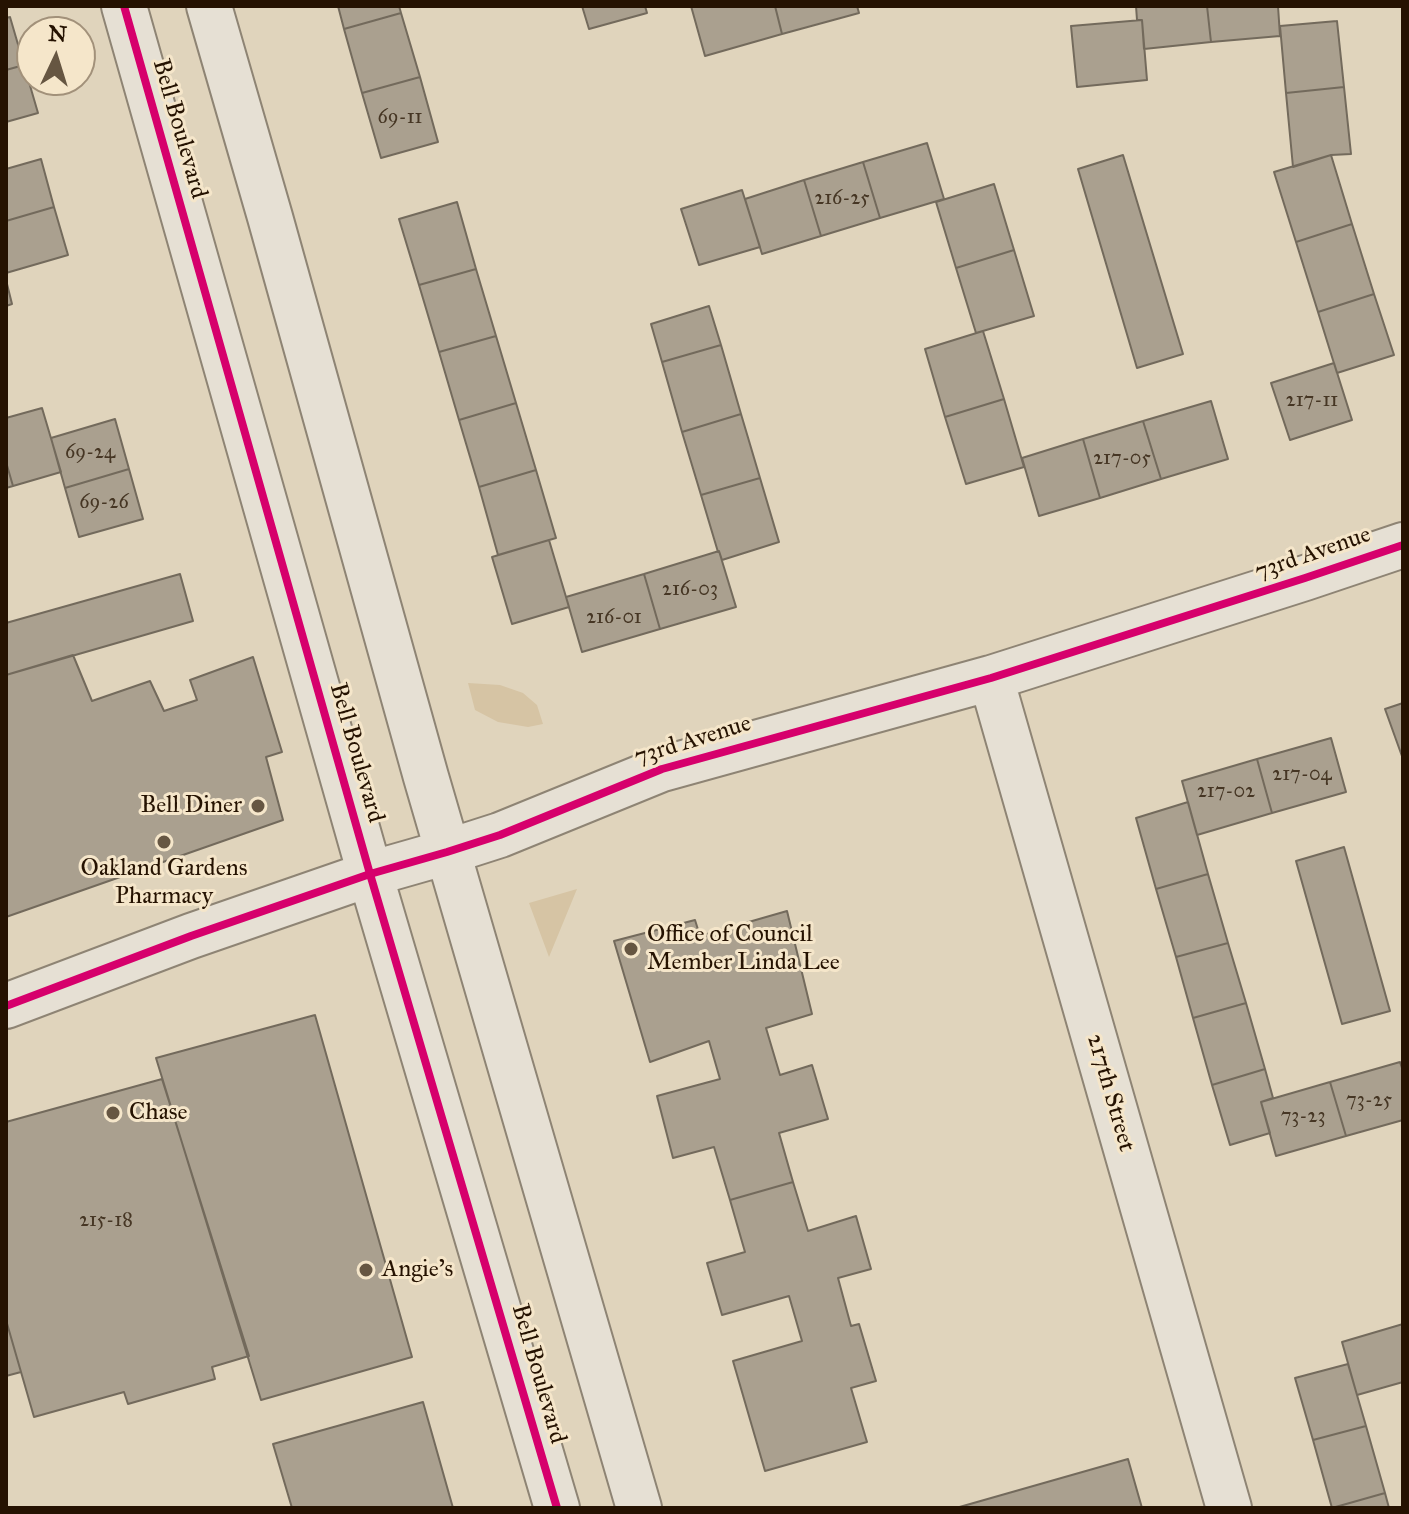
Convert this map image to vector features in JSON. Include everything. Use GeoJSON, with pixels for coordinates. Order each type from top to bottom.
{"type":"FeatureCollection","features":[{"type":"Feature","properties":{"kind":"street","name":"Bell Boulevard"},"geometry":{"type":"LineString","coordinates":[[124,6],[370,874],[557,1508]]}},
{"type":"Feature","properties":{"kind":"street"},"geometry":{"type":"LineString","coordinates":[[209,6],[447,852],[639,1508]]}},
{"type":"Feature","properties":{"kind":"street","name":"73rd Avenue"},"geometry":{"type":"LineString","coordinates":[[6,1006],[191,936],[370,874],[500,835],[662,769],[991,678],[1403,545]]}},
{"type":"Feature","properties":{"kind":"street","name":"217th Street"},"geometry":{"type":"LineString","coordinates":[[991,678],[1229,1508]]}},
{"type":"Feature","properties":{"kind":"shaded area"},"geometry":{"type":"Polygon","coordinates":[[[468,683],[500,685],[523,693],[537,705],[543,724],[528,727],[498,722],[475,710],[468,683]]]}},
{"type":"Feature","properties":{"kind":"shaded area"},"geometry":{"type":"Polygon","coordinates":[[[577,889],[549,957],[529,903],[577,889]]]}},
{"type":"Feature","properties":{"kind":"building"},"geometry":{"type":"Polygon","coordinates":[[[338,6],[399,6],[401,13],[344,29],[338,6]]]}},
{"type":"Feature","properties":{"kind":"building"},"geometry":{"type":"Polygon","coordinates":[[[582,6],[645,6],[647,13],[589,29],[582,6]]]}},
{"type":"Feature","properties":{"kind":"building"},"geometry":{"type":"Polygon","coordinates":[[[691,6],[775,6],[782,34],[705,56],[691,6]]]}},
{"type":"Feature","properties":{"kind":"building"},"geometry":{"type":"Polygon","coordinates":[[[775,6],[857,6],[859,13],[782,34],[775,6]]]}},
{"type":"Feature","properties":{"kind":"building"},"geometry":{"type":"Polygon","coordinates":[[[1136,6],[1207,6],[1211,42],[1144,49],[1142,20],[1137,20],[1136,6]]]}},
{"type":"Feature","properties":{"kind":"building"},"geometry":{"type":"Polygon","coordinates":[[[1207,6],[1278,6],[1280,36],[1211,42],[1207,6]]]}},
{"type":"Feature","properties":{"kind":"building"},"geometry":{"type":"Polygon","coordinates":[[[401,13],[420,77],[362,93],[344,29],[401,13]]]}},
{"type":"Feature","properties":{"kind":"building"},"geometry":{"type":"Polygon","coordinates":[[[10,17],[16,38],[16,67],[6,70],[6,18],[10,17]]]}},
{"type":"Feature","properties":{"kind":"building"},"geometry":{"type":"Polygon","coordinates":[[[1142,20],[1147,80],[1077,87],[1071,26],[1142,20]]]}},
{"type":"Feature","properties":{"kind":"building"},"geometry":{"type":"Polygon","coordinates":[[[1337,21],[1344,87],[1286,93],[1280,26],[1337,21]]]}},
{"type":"Feature","properties":{"kind":"building"},"geometry":{"type":"Polygon","coordinates":[[[16,67],[16,96],[33,96],[38,113],[6,122],[6,70],[16,67]]]}},
{"type":"Feature","properties":{"kind":"building"},"geometry":{"type":"Polygon","coordinates":[[[420,77],[438,142],[381,158],[362,93],[420,77]]]}},
{"type":"Feature","properties":{"kind":"building"},"geometry":{"type":"Polygon","coordinates":[[[1344,87],[1351,154],[1331,155],[1293,167],[1286,93],[1344,87]]]}},
{"type":"Feature","properties":{"kind":"building"},"geometry":{"type":"Polygon","coordinates":[[[927,143],[944,199],[880,218],[863,162],[927,143]]]}},
{"type":"Feature","properties":{"kind":"building"},"geometry":{"type":"Polygon","coordinates":[[[1123,155],[1183,354],[1137,368],[1078,169],[1123,155]]]}},
{"type":"Feature","properties":{"kind":"building"},"geometry":{"type":"Polygon","coordinates":[[[1331,155],[1352,224],[1296,242],[1274,172],[1331,155]]]}},
{"type":"Feature","properties":{"kind":"building"},"geometry":{"type":"Polygon","coordinates":[[[41,159],[54,207],[6,221],[6,169],[41,159]]]}},
{"type":"Feature","properties":{"kind":"building"},"geometry":{"type":"Polygon","coordinates":[[[863,162],[880,218],[821,236],[804,180],[863,162]]]}},
{"type":"Feature","properties":{"kind":"building"},"geometry":{"type":"Polygon","coordinates":[[[804,180],[821,236],[762,254],[745,199],[804,180]]]}},
{"type":"Feature","properties":{"kind":"building"},"geometry":{"type":"Polygon","coordinates":[[[994,184],[1014,250],[956,268],[936,202],[994,184]]]}},
{"type":"Feature","properties":{"kind":"building"},"geometry":{"type":"Polygon","coordinates":[[[742,190],[760,247],[699,265],[681,209],[742,190]]]}},
{"type":"Feature","properties":{"kind":"building"},"geometry":{"type":"Polygon","coordinates":[[[457,202],[476,269],[419,285],[399,219],[457,202]]]}},
{"type":"Feature","properties":{"kind":"building"},"geometry":{"type":"Polygon","coordinates":[[[54,207],[68,255],[6,273],[6,221],[54,207]]]}},
{"type":"Feature","properties":{"kind":"building"},"geometry":{"type":"Polygon","coordinates":[[[1352,224],[1374,294],[1318,312],[1296,242],[1352,224]]]}},
{"type":"Feature","properties":{"kind":"building"},"geometry":{"type":"Polygon","coordinates":[[[1014,250],[1034,316],[976,333],[956,268],[1014,250]]]}},
{"type":"Feature","properties":{"kind":"building"},"geometry":{"type":"Polygon","coordinates":[[[476,269],[496,336],[439,352],[419,285],[476,269]]]}},
{"type":"Feature","properties":{"kind":"building"},"geometry":{"type":"Polygon","coordinates":[[[6,280],[12,304],[6,306],[6,280]]]}},
{"type":"Feature","properties":{"kind":"building"},"geometry":{"type":"Polygon","coordinates":[[[1374,294],[1394,355],[1337,373],[1318,312],[1374,294]]]}},
{"type":"Feature","properties":{"kind":"building"},"geometry":{"type":"Polygon","coordinates":[[[709,306],[721,345],[662,362],[651,324],[709,306]]]}},
{"type":"Feature","properties":{"kind":"building"},"geometry":{"type":"Polygon","coordinates":[[[983,331],[1004,399],[945,417],[925,349],[983,331]]]}},
{"type":"Feature","properties":{"kind":"building"},"geometry":{"type":"Polygon","coordinates":[[[496,336],[516,403],[459,420],[439,352],[496,336]]]}},
{"type":"Feature","properties":{"kind":"building"},"geometry":{"type":"Polygon","coordinates":[[[721,345],[741,414],[682,432],[662,362],[721,345]]]}},
{"type":"Feature","properties":{"kind":"building"},"geometry":{"type":"Polygon","coordinates":[[[1334,363],[1352,420],[1290,440],[1271,383],[1334,363]]]}},
{"type":"Feature","properties":{"kind":"building"},"geometry":{"type":"Polygon","coordinates":[[[1004,399],[1024,467],[966,484],[945,417],[1004,399]]]}},
{"type":"Feature","properties":{"kind":"building"},"geometry":{"type":"Polygon","coordinates":[[[1211,401],[1228,459],[1161,479],[1143,421],[1211,401]]]}},
{"type":"Feature","properties":{"kind":"building"},"geometry":{"type":"Polygon","coordinates":[[[516,403],[536,470],[479,487],[459,420],[516,403]]]}},
{"type":"Feature","properties":{"kind":"building"},"geometry":{"type":"Polygon","coordinates":[[[42,408],[61,472],[13,486],[6,462],[6,418],[42,408]]]}},
{"type":"Feature","properties":{"kind":"building"},"geometry":{"type":"Polygon","coordinates":[[[741,414],[760,478],[701,495],[682,432],[741,414]]]}},
{"type":"Feature","properties":{"kind":"building"},"geometry":{"type":"Polygon","coordinates":[[[115,419],[129,469],[65,488],[51,438],[115,419]]]}},
{"type":"Feature","properties":{"kind":"building"},"geometry":{"type":"Polygon","coordinates":[[[1143,421],[1161,479],[1100,498],[1083,439],[1143,421]]]}},
{"type":"Feature","properties":{"kind":"building"},"geometry":{"type":"Polygon","coordinates":[[[1083,439],[1100,498],[1039,516],[1022,458],[1083,439]]]}},
{"type":"Feature","properties":{"kind":"building"},"geometry":{"type":"Polygon","coordinates":[[[6,462],[13,486],[6,488],[6,462]]]}},
{"type":"Feature","properties":{"kind":"building"},"geometry":{"type":"Polygon","coordinates":[[[129,469],[143,519],[79,537],[65,488],[129,469]]]}},
{"type":"Feature","properties":{"kind":"building"},"geometry":{"type":"Polygon","coordinates":[[[536,470],[556,538],[498,555],[479,487],[536,470]]]}},
{"type":"Feature","properties":{"kind":"building"},"geometry":{"type":"Polygon","coordinates":[[[760,478],[779,542],[722,560],[701,495],[760,478]]]}},
{"type":"Feature","properties":{"kind":"building"},"geometry":{"type":"Polygon","coordinates":[[[549,540],[569,607],[512,624],[492,557],[549,540]]]}},
{"type":"Feature","properties":{"kind":"building"},"geometry":{"type":"Polygon","coordinates":[[[719,551],[736,607],[660,629],[644,574],[719,551]]]}},
{"type":"Feature","properties":{"kind":"building"},"geometry":{"type":"Polygon","coordinates":[[[180,574],[193,621],[6,675],[6,623],[180,574]]]}},
{"type":"Feature","properties":{"kind":"building"},"geometry":{"type":"Polygon","coordinates":[[[644,574],[660,629],[582,652],[566,597],[644,574]]]}},
{"type":"Feature","properties":{"kind":"building"},"geometry":{"type":"Polygon","coordinates":[[[73,655],[92,701],[150,681],[164,711],[197,700],[190,680],[253,657],[282,752],[266,757],[283,820],[6,917],[6,675],[73,655]]]}},
{"type":"Feature","properties":{"kind":"building"},"geometry":{"type":"Polygon","coordinates":[[[1403,703],[1403,759],[1385,709],[1403,703]]]}},
{"type":"Feature","properties":{"kind":"building"},"geometry":{"type":"Polygon","coordinates":[[[1331,738],[1346,792],[1272,813],[1257,759],[1331,738]]]}},
{"type":"Feature","properties":{"kind":"building"},"geometry":{"type":"Polygon","coordinates":[[[1257,759],[1272,813],[1197,835],[1182,781],[1257,759]]]}},
{"type":"Feature","properties":{"kind":"building"},"geometry":{"type":"Polygon","coordinates":[[[1188,802],[1208,874],[1156,889],[1136,818],[1188,802]]]}},
{"type":"Feature","properties":{"kind":"building"},"geometry":{"type":"Polygon","coordinates":[[[1344,847],[1390,1011],[1342,1024],[1296,861],[1344,847]]]}},
{"type":"Feature","properties":{"kind":"building"},"geometry":{"type":"Polygon","coordinates":[[[1208,874],[1228,943],[1176,957],[1156,889],[1208,874]]]}},
{"type":"Feature","properties":{"kind":"building"},"geometry":{"type":"Polygon","coordinates":[[[787,911],[812,1014],[766,1028],[780,1075],[812,1065],[828,1119],[779,1133],[793,1182],[730,1200],[714,1147],[673,1158],[657,1096],[720,1079],[709,1041],[650,1062],[614,941],[695,920],[700,936],[787,911]]]}},
{"type":"Feature","properties":{"kind":"building"},"geometry":{"type":"Polygon","coordinates":[[[1228,943],[1246,1003],[1193,1018],[1176,957],[1228,943]]]}},
{"type":"Feature","properties":{"kind":"building"},"geometry":{"type":"Polygon","coordinates":[[[1246,1003],[1265,1069],[1212,1085],[1193,1018],[1246,1003]]]}},
{"type":"Feature","properties":{"kind":"building"},"geometry":{"type":"Polygon","coordinates":[[[315,1015],[412,1357],[261,1400],[156,1058],[315,1015]]]}},
{"type":"Feature","properties":{"kind":"building"},"geometry":{"type":"Polygon","coordinates":[[[1400,1062],[1403,1071],[1403,1120],[1346,1136],[1330,1082],[1400,1062]]]}},
{"type":"Feature","properties":{"kind":"building"},"geometry":{"type":"Polygon","coordinates":[[[1265,1069],[1273,1098],[1261,1102],[1270,1133],[1230,1145],[1212,1085],[1265,1069]]]}},
{"type":"Feature","properties":{"kind":"building"},"geometry":{"type":"Polygon","coordinates":[[[162,1079],[249,1356],[212,1367],[215,1379],[128,1404],[124,1392],[34,1417],[6,1320],[6,1122],[162,1079]]]}},
{"type":"Feature","properties":{"kind":"building"},"geometry":{"type":"Polygon","coordinates":[[[1330,1082],[1346,1136],[1276,1156],[1261,1102],[1330,1082]]]}},
{"type":"Feature","properties":{"kind":"building"},"geometry":{"type":"Polygon","coordinates":[[[793,1182],[808,1231],[856,1216],[871,1269],[838,1278],[851,1326],[859,1324],[876,1381],[851,1388],[867,1442],[765,1471],[733,1361],[802,1341],[789,1296],[722,1315],[707,1263],[745,1252],[730,1200],[793,1182]]]}},
{"type":"Feature","properties":{"kind":"building"},"geometry":{"type":"Polygon","coordinates":[[[6,1320],[21,1372],[6,1376],[6,1320]]]}},
{"type":"Feature","properties":{"kind":"building"},"geometry":{"type":"Polygon","coordinates":[[[1403,1324],[1403,1382],[1357,1395],[1342,1342],[1403,1324]]]}},
{"type":"Feature","properties":{"kind":"building"},"geometry":{"type":"Polygon","coordinates":[[[1348,1364],[1366,1426],[1313,1440],[1295,1378],[1348,1364]]]}},
{"type":"Feature","properties":{"kind":"building"},"geometry":{"type":"Polygon","coordinates":[[[423,1402],[453,1508],[292,1508],[273,1444],[423,1402]]]}},
{"type":"Feature","properties":{"kind":"building"},"geometry":{"type":"Polygon","coordinates":[[[1366,1426],[1385,1493],[1332,1508],[1313,1440],[1366,1426]]]}},
{"type":"Feature","properties":{"kind":"building"},"geometry":{"type":"Polygon","coordinates":[[[1128,1459],[1142,1508],[956,1508],[1128,1459]]]}},
{"type":"Feature","properties":{"kind":"building"},"geometry":{"type":"Polygon","coordinates":[[[1385,1493],[1389,1508],[1332,1508],[1385,1493]]]}},
{"type":"Feature","properties":{"kind":"cycle path"},"geometry":{"type":"LineString","coordinates":[[124,6],[370,874],[557,1508]]}},
{"type":"Feature","properties":{"kind":"cycle path"},"geometry":{"type":"LineString","coordinates":[[6,1006],[191,936],[370,874],[500,835],[662,769],[991,678],[1403,545]]}},
{"type":"Feature","properties":{"kind":"place","name":"Bell Diner"},"geometry":{"type":"Point","coordinates":[258,806]}},
{"type":"Feature","properties":{"kind":"place","name":"Oakland Gardens Pharmacy"},"geometry":{"type":"Point","coordinates":[164,842]}},
{"type":"Feature","properties":{"kind":"place","name":"Office of Council Member Linda Lee"},"geometry":{"type":"Point","coordinates":[631,949]}},
{"type":"Feature","properties":{"kind":"place","name":"Chase"},"geometry":{"type":"Point","coordinates":[113,1113]}},
{"type":"Feature","properties":{"kind":"place","name":"Angie's"},"geometry":{"type":"Point","coordinates":[366,1270]}}]}
